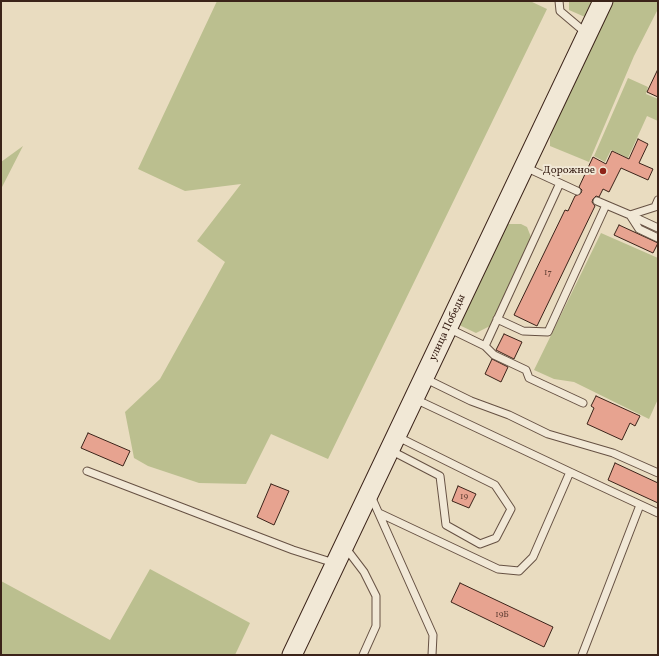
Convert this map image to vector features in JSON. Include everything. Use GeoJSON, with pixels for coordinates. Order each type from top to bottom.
{"type":"FeatureCollection","features":[{"type":"Feature","properties":{"kind":"main road","name":"улица Победы"},"geometry":{"type":"LineString","coordinates":[[292,655],[604,1]]}},
{"type":"Feature","properties":{"kind":"lane"},"geometry":{"type":"LineString","coordinates":[[559,1],[560,11],[588,34]]}},
{"type":"Feature","properties":{"kind":"lane"},"geometry":{"type":"LineString","coordinates":[[524,167],[577,191]]}},
{"type":"Feature","properties":{"kind":"lane"},"geometry":{"type":"LineString","coordinates":[[485,346],[560,183]]}},
{"type":"Feature","properties":{"kind":"lane"},"geometry":{"type":"LineString","coordinates":[[597,200],[658,228]]}},
{"type":"Feature","properties":{"kind":"lane"},"geometry":{"type":"LineString","coordinates":[[630,216],[655,207],[658,200]]}},
{"type":"Feature","properties":{"kind":"lane"},"geometry":{"type":"LineString","coordinates":[[497,319],[522,331],[548,332],[606,205]]}},
{"type":"Feature","properties":{"kind":"lane"},"geometry":{"type":"LineString","coordinates":[[630,216],[640,229],[658,238]]}},
{"type":"Feature","properties":{"kind":"lane"},"geometry":{"type":"LineString","coordinates":[[448,328],[485,346],[494,355],[526,370],[529,378],[583,403]]}},
{"type":"Feature","properties":{"kind":"lane"},"geometry":{"type":"LineString","coordinates":[[424,378],[471,401],[509,415],[548,434],[613,453],[658,473]]}},
{"type":"Feature","properties":{"kind":"lane"},"geometry":{"type":"LineString","coordinates":[[414,398],[658,513]]}},
{"type":"Feature","properties":{"kind":"lane"},"geometry":{"type":"LineString","coordinates":[[393,443],[495,485],[511,509],[496,538],[480,544],[446,525],[440,476],[393,443]]}},
{"type":"Feature","properties":{"kind":"lane"},"geometry":{"type":"LineString","coordinates":[[87,471],[293,550],[336,563]]}},
{"type":"Feature","properties":{"kind":"lane"},"geometry":{"type":"LineString","coordinates":[[379,513],[498,569],[520,571],[533,556],[570,472]]}},
{"type":"Feature","properties":{"kind":"lane"},"geometry":{"type":"LineString","coordinates":[[369,492],[434,635],[432,655]]}},
{"type":"Feature","properties":{"kind":"lane"},"geometry":{"type":"LineString","coordinates":[[582,655],[640,505]]}},
{"type":"Feature","properties":{"kind":"lane"},"geometry":{"type":"LineString","coordinates":[[344,546],[364,572],[376,596],[376,626],[363,655]]}},
{"type":"Feature","properties":{"kind":"green space"},"geometry":{"type":"Polygon","coordinates":[[[217,1],[530,1],[547,9],[328,459],[271,434],[246,484],[199,483],[148,466],[134,458],[125,412],[160,379],[225,262],[197,241],[241,184],[185,191],[138,169],[217,1]]]}},
{"type":"Feature","properties":{"kind":"green space"},"geometry":{"type":"Polygon","coordinates":[[[569,1],[609,1],[601,20],[585,17],[569,10],[569,1]]]}},
{"type":"Feature","properties":{"kind":"green space"},"geometry":{"type":"Polygon","coordinates":[[[614,1],[658,1],[658,9],[634,56],[589,162],[550,146],[551,130],[614,1]]]}},
{"type":"Feature","properties":{"kind":"green space"},"geometry":{"type":"Polygon","coordinates":[[[628,78],[648,87],[646,94],[658,99],[658,121],[647,116],[628,158],[611,150],[605,162],[594,156],[628,78]]]}},
{"type":"Feature","properties":{"kind":"green space"},"geometry":{"type":"Polygon","coordinates":[[[23,146],[1,189],[1,162],[23,146]]]}},
{"type":"Feature","properties":{"kind":"green space"},"geometry":{"type":"Polygon","coordinates":[[[503,224],[521,224],[527,227],[531,237],[490,326],[476,333],[457,324],[503,224]]]}},
{"type":"Feature","properties":{"kind":"green space"},"geometry":{"type":"Polygon","coordinates":[[[601,233],[658,258],[658,399],[649,419],[574,382],[554,379],[534,370],[601,233]]]}},
{"type":"Feature","properties":{"kind":"green space"},"geometry":{"type":"Polygon","coordinates":[[[150,569],[250,623],[235,655],[1,655],[1,581],[110,640],[150,569]]]}},
{"type":"Feature","properties":{"kind":"building"},"geometry":{"type":"Polygon","coordinates":[[[658,69],[658,97],[647,92],[658,69]]]}},
{"type":"Feature","properties":{"kind":"building"},"geometry":{"type":"Polygon","coordinates":[[[638,139],[648,144],[639,163],[653,169],[648,180],[621,168],[609,192],[603,189],[599,197],[596,196],[593,199],[592,202],[595,206],[537,326],[514,315],[565,210],[568,211],[575,196],[581,193],[582,190],[579,187],[593,157],[606,164],[612,151],[629,159],[638,139]]]}},
{"type":"Feature","properties":{"kind":"building"},"geometry":{"type":"Polygon","coordinates":[[[619,225],[658,243],[653,253],[614,235],[619,225]]]}},
{"type":"Feature","properties":{"kind":"building"},"geometry":{"type":"Polygon","coordinates":[[[504,334],[522,342],[514,359],[496,350],[504,334]]]}},
{"type":"Feature","properties":{"kind":"building"},"geometry":{"type":"Polygon","coordinates":[[[492,359],[508,367],[501,382],[485,374],[492,359]]]}},
{"type":"Feature","properties":{"kind":"building"},"geometry":{"type":"Polygon","coordinates":[[[596,396],[640,416],[635,426],[630,423],[622,440],[587,424],[594,408],[591,406],[596,396]]]}},
{"type":"Feature","properties":{"kind":"building"},"geometry":{"type":"Polygon","coordinates":[[[88,433],[130,451],[123,466],[81,448],[88,433]]]}},
{"type":"Feature","properties":{"kind":"building"},"geometry":{"type":"Polygon","coordinates":[[[615,463],[658,483],[658,503],[608,480],[615,463]]]}},
{"type":"Feature","properties":{"kind":"building"},"geometry":{"type":"Polygon","coordinates":[[[271,484],[289,491],[274,525],[257,517],[271,484]]]}},
{"type":"Feature","properties":{"kind":"building"},"geometry":{"type":"Polygon","coordinates":[[[458,486],[476,494],[469,508],[452,501],[458,486]]]}},
{"type":"Feature","properties":{"kind":"building"},"geometry":{"type":"Polygon","coordinates":[[[460,583],[553,627],[544,647],[451,602],[460,583]]]}},
{"type":"Feature","properties":{"kind":"place","name":"Дорожное"},"geometry":{"type":"Point","coordinates":[603,171]}}]}
